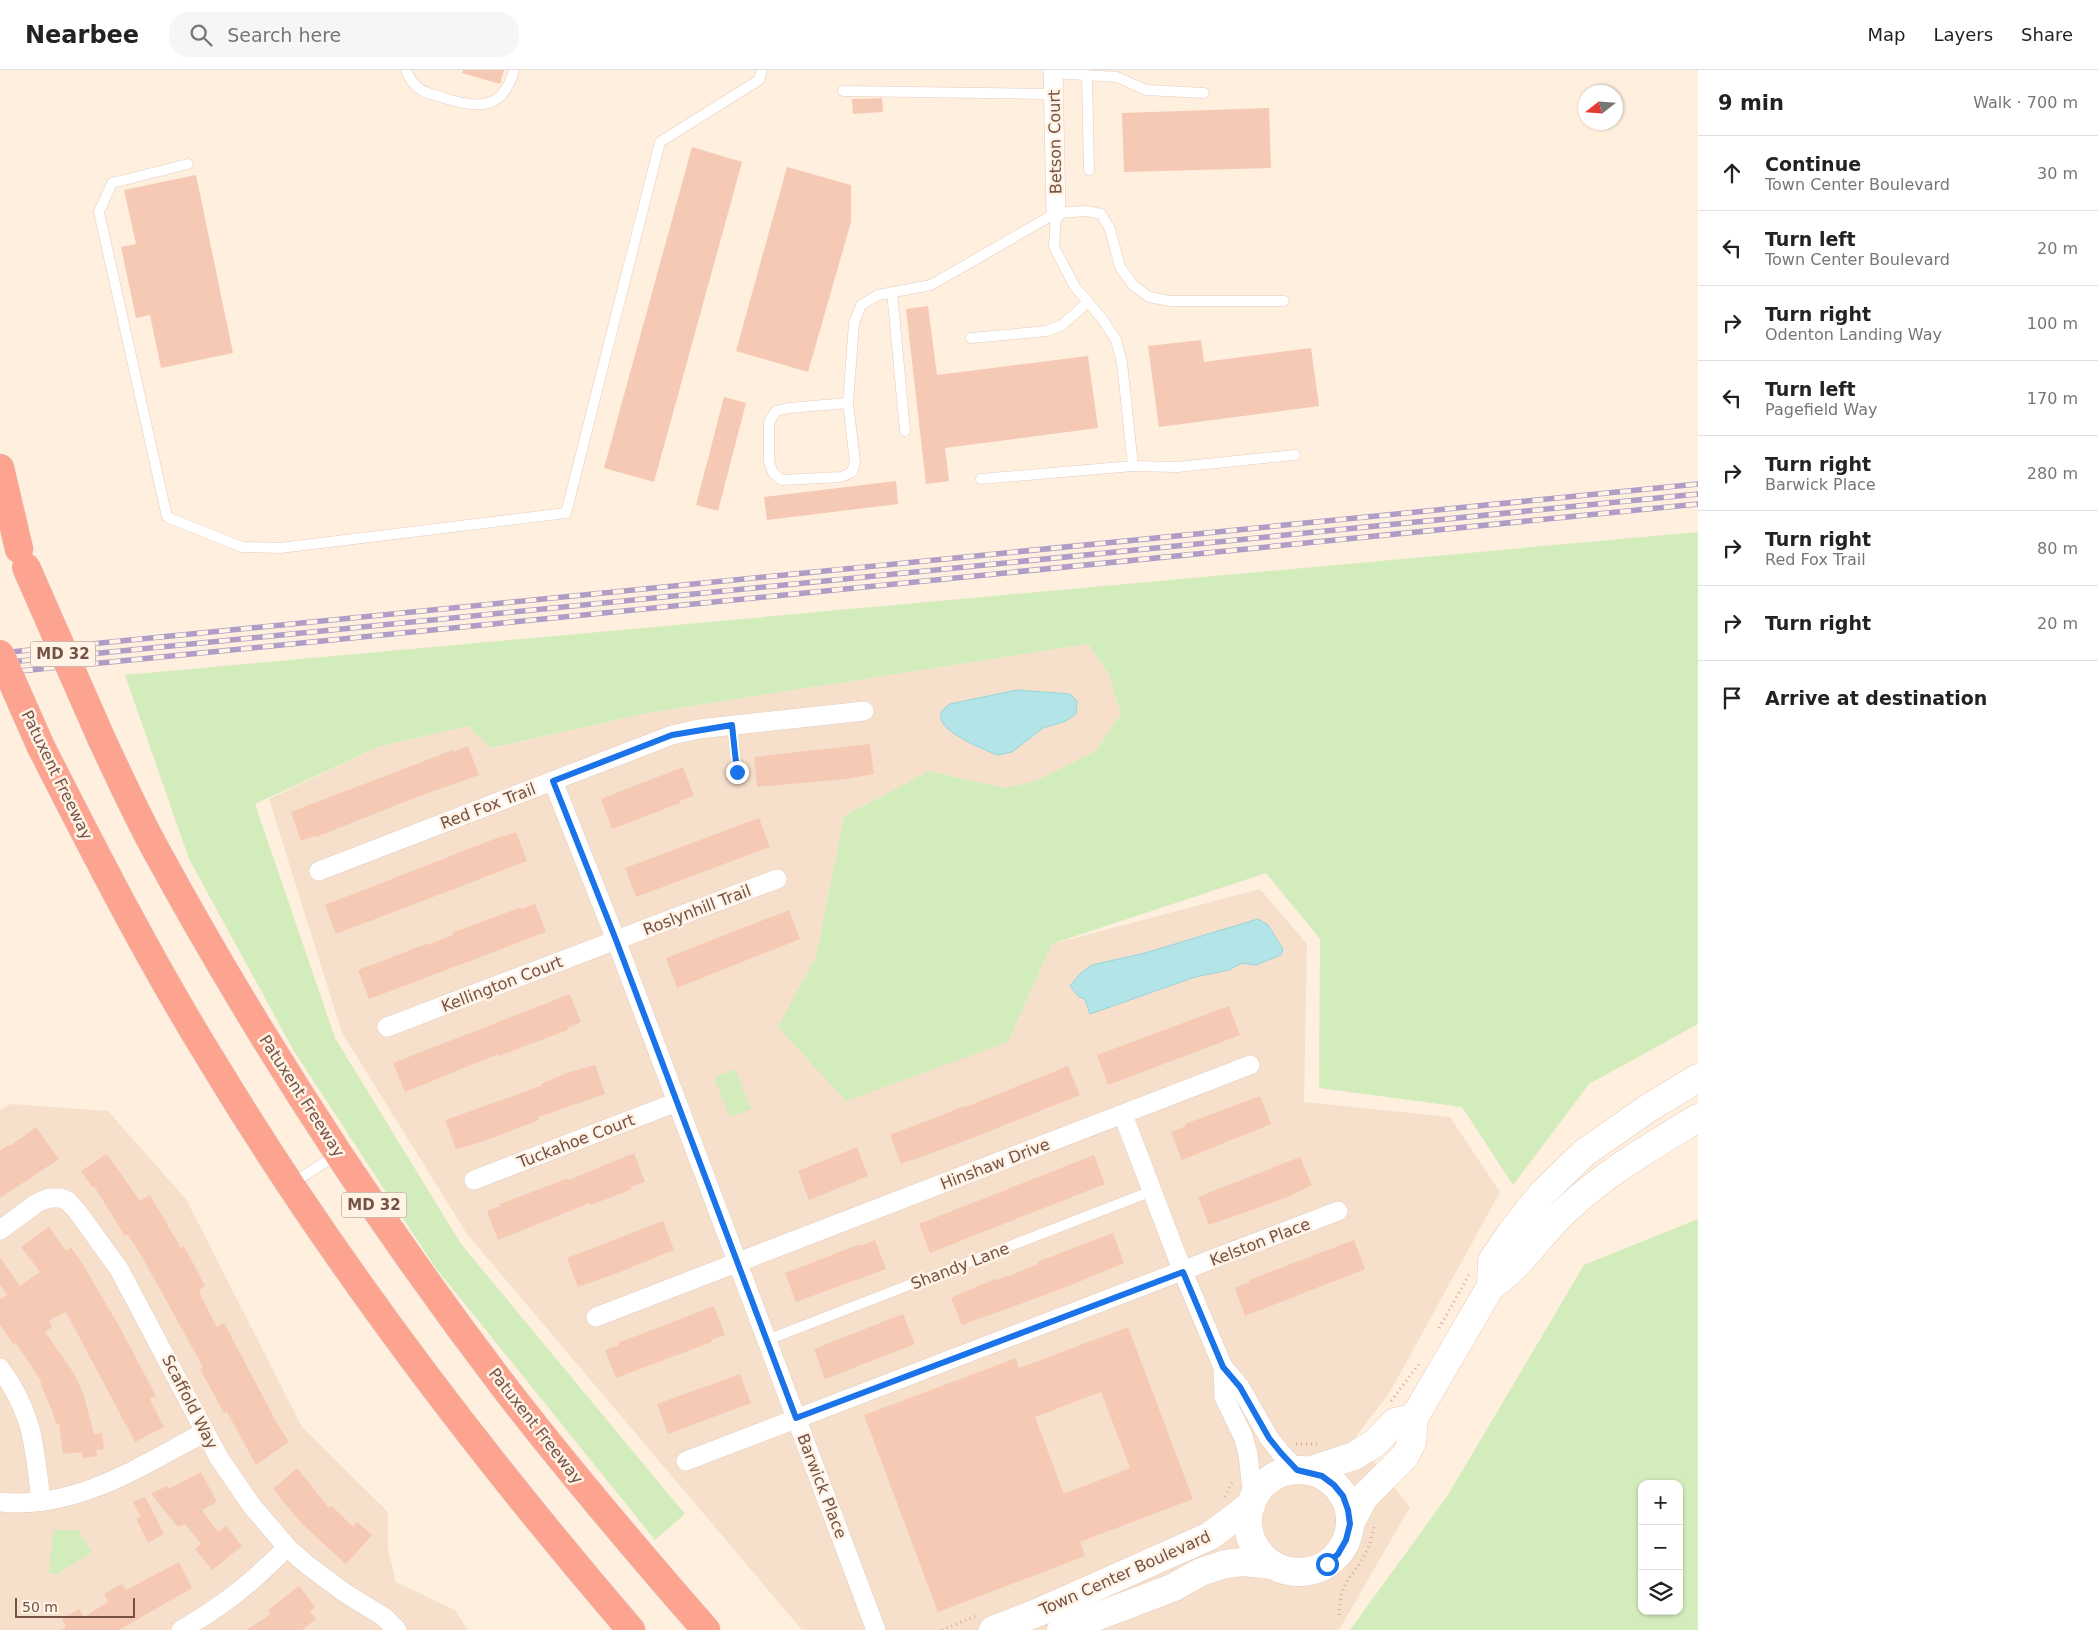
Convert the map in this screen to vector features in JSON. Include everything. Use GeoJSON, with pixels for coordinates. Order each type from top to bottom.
{"type":"FeatureCollection","features":[{"type":"Feature","properties":{"kind":"highway"},"geometry":{"type":"LineString","coordinates":[[0,468],[22,558]]}},
{"type":"Feature","properties":{"kind":"highway","name":"Patuxent Freeway"},"geometry":{"type":"LineString","coordinates":[[0,499],[22,558],[102,740],[156,849],[212,951],[265,1038],[338,1154],[504,1388],[578,1480],[706,1630]]}},
{"type":"Feature","properties":{"kind":"highway","name":"Patuxent Freeway"},"geometry":{"type":"LineString","coordinates":[[0,654],[41,747],[104,871],[162,978],[215,1067],[290,1185],[377,1310],[459,1420],[533,1514],[631,1630]]}},
{"type":"Feature","properties":{"kind":"street","name":"Betson Court"},"geometry":{"type":"LineString","coordinates":[[1053,72],[1056,213]]}},
{"type":"Feature","properties":{"kind":"street","name":"Red Fox Trail"},"geometry":{"type":"LineString","coordinates":[[318,871],[672,735],[732,725],[864,710]]}},
{"type":"Feature","properties":{"kind":"street","name":"Barwick Place"},"geometry":{"type":"LineString","coordinates":[[553,781],[616,940],[876,1630]]}},
{"type":"Feature","properties":{"kind":"street","name":"Roslynhill Trail"},"geometry":{"type":"LineString","coordinates":[[616,940],[777,879]]}},
{"type":"Feature","properties":{"kind":"street","name":"Kellington Court"},"geometry":{"type":"LineString","coordinates":[[387,1027],[616,940]]}},
{"type":"Feature","properties":{"kind":"street","name":"Hinshaw Drive"},"geometry":{"type":"LineString","coordinates":[[596,1317],[1250,1065]]}},
{"type":"Feature","properties":{"kind":"street","name":"Town Center Boulevard"},"geometry":{"type":"LineString","coordinates":[[1062,1630],[1172,1588],[1201,1572],[1225,1564],[1243,1562],[1272,1565],[1286,1571],[1300,1572],[1314,1570],[1327,1564],[1338,1554],[1346,1540],[1362,1523],[1364,1497],[1405,1456],[1412,1442],[1414,1418],[1482,1277],[1513,1230],[1542,1194],[1584,1153],[1647,1109],[1698,1078]]}},
{"type":"Feature","properties":{"kind":"street","name":"Tuckahoe Court"},"geometry":{"type":"LineString","coordinates":[[474,1180],[677,1102]]}},
{"type":"Feature","properties":{"kind":"street"},"geometry":{"type":"LineString","coordinates":[[1123,1115],[1183,1272],[1223,1367],[1240,1387],[1269,1438],[1281,1453],[1303,1471],[1322,1476],[1334,1485],[1343,1496],[1348,1510],[1362,1523]]}},
{"type":"Feature","properties":{"kind":"street","name":"Town Center Boulevard"},"geometry":{"type":"LineString","coordinates":[[1482,1277],[1508,1275],[1558,1218],[1587,1191],[1650,1147],[1698,1118]]}},
{"type":"Feature","properties":{"kind":"street","name":"Scaffold Way"},"geometry":{"type":"LineString","coordinates":[[0,1230],[37,1203],[49,1198],[60,1198],[73,1206],[119,1269],[205,1432],[236,1485],[287,1547],[323,1578],[394,1624],[397,1630]]}},
{"type":"Feature","properties":{"kind":"street","name":"Kelston Place"},"geometry":{"type":"LineString","coordinates":[[686,1461],[1338,1211]]}},
{"type":"Feature","properties":{"kind":"street"},"geometry":{"type":"LineString","coordinates":[[1223,1367],[1224,1398],[1243,1436],[1248,1454],[1252,1502],[1248,1516],[1248,1530],[1253,1544],[1261,1556],[1272,1565]]}},
{"type":"Feature","properties":{"kind":"street"},"geometry":{"type":"LineString","coordinates":[[0,1368],[19,1396],[27,1414],[33,1437],[41,1501]]}},
{"type":"Feature","properties":{"kind":"street","name":"Town Center Boulevard"},"geometry":{"type":"LineString","coordinates":[[986,1623],[1039,1612],[1204,1539],[1224,1526],[1252,1502],[1265,1483],[1275,1476],[1303,1471],[1354,1456],[1375,1443],[1395,1422],[1414,1418]]}},
{"type":"Feature","properties":{"kind":"street"},"geometry":{"type":"LineString","coordinates":[[0,1502],[41,1501],[69,1497],[93,1490],[205,1432]]}},
{"type":"Feature","properties":{"kind":"street"},"geometry":{"type":"LineString","coordinates":[[181,1630],[212,1612],[241,1591],[287,1547]]}},
{"type":"Feature","properties":{"kind":"lane"},"geometry":{"type":"LineString","coordinates":[[406,70],[410,80],[421,91],[466,105],[485,106],[502,96],[510,84],[514,70]]}},
{"type":"Feature","properties":{"kind":"lane"},"geometry":{"type":"LineString","coordinates":[[188,164],[112,182],[99,212],[167,517],[242,547],[280,548],[566,513],[660,142],[759,80],[762,70]]}},
{"type":"Feature","properties":{"kind":"lane"},"geometry":{"type":"LineString","coordinates":[[1053,72],[1117,77],[1146,90],[1204,93]]}},
{"type":"Feature","properties":{"kind":"lane"},"geometry":{"type":"LineString","coordinates":[[1087,76],[1089,170]]}},
{"type":"Feature","properties":{"kind":"lane"},"geometry":{"type":"LineString","coordinates":[[843,91],[1054,94]]}},
{"type":"Feature","properties":{"kind":"lane"},"geometry":{"type":"LineString","coordinates":[[848,403],[789,408],[776,411],[770,422],[769,461],[774,473],[782,480],[841,477],[852,472],[855,462],[848,403],[854,323],[861,305],[878,295],[932,285],[1056,213],[1087,211],[1101,214],[1110,229],[1120,267],[1133,285],[1150,297],[1170,301],[1284,301]]}},
{"type":"Feature","properties":{"kind":"lane"},"geometry":{"type":"LineString","coordinates":[[1056,213],[1054,247],[1075,287],[1103,320],[1116,340],[1122,363],[1133,466]]}},
{"type":"Feature","properties":{"kind":"lane"},"geometry":{"type":"LineString","coordinates":[[892,292],[905,431]]}},
{"type":"Feature","properties":{"kind":"lane"},"geometry":{"type":"LineString","coordinates":[[971,338],[1047,331],[1062,324],[1088,302]]}},
{"type":"Feature","properties":{"kind":"lane"},"geometry":{"type":"LineString","coordinates":[[981,479],[1133,466],[1176,467],[1295,455]]}},
{"type":"Feature","properties":{"kind":"lane"},"geometry":{"type":"LineString","coordinates":[[732,725],[737,772]]}},
{"type":"Feature","properties":{"kind":"lane"},"geometry":{"type":"LineString","coordinates":[[290,1185],[338,1154]]}},
{"type":"Feature","properties":{"kind":"lane","name":"Shandy Lane"},"geometry":{"type":"LineString","coordinates":[[768,1340],[1152,1191]]}},
{"type":"Feature","properties":{"kind":"path"},"geometry":{"type":"LineString","coordinates":[[1436,1334],[1482,1277]]}},
{"type":"Feature","properties":{"kind":"path"},"geometry":{"type":"LineString","coordinates":[[1387,1406],[1422,1359]]}},
{"type":"Feature","properties":{"kind":"path"},"geometry":{"type":"LineString","coordinates":[[1292,1442],[1298,1444],[1320,1444]]}},
{"type":"Feature","properties":{"kind":"path"},"geometry":{"type":"LineString","coordinates":[[1220,1504],[1229,1492],[1234,1478]]}},
{"type":"Feature","properties":{"kind":"path"},"geometry":{"type":"LineString","coordinates":[[1340,1615],[1340,1596],[1345,1582],[1368,1550],[1362,1523]]}},
{"type":"Feature","properties":{"kind":"path"},"geometry":{"type":"LineString","coordinates":[[942,1630],[986,1623]]}},
{"type":"Feature","properties":{"kind":"shaded area"},"geometry":{"type":"Polygon","coordinates":[[[1088,644],[1109,675],[1121,714],[1096,751],[1035,781],[1005,788],[929,771],[844,816],[816,957],[779,1027],[1008,1042],[1052,944],[1260,889],[1307,944],[1304,1102],[1450,1117],[1500,1192],[1390,1392],[1355,1438],[1410,1507],[1339,1630],[802,1630],[467,1234],[342,1033],[269,799],[378,747],[468,726],[492,748],[647,713],[1088,644]]]}},
{"type":"Feature","properties":{"kind":"shaded area"},"geometry":{"type":"Polygon","coordinates":[[[11,1104],[108,1111],[186,1199],[302,1427],[388,1512],[388,1549],[396,1582],[455,1610],[468,1630],[0,1630],[0,1110],[11,1104]]]}},
{"type":"Feature","properties":{"kind":"green space"},"geometry":{"type":"Polygon","coordinates":[[[1698,532],[1698,1024],[1589,1084],[1513,1185],[1462,1107],[1319,1088],[1320,939],[1266,873],[1052,944],[1008,1042],[846,1101],[778,1027],[816,956],[844,816],[929,771],[1005,788],[1035,781],[1096,751],[1121,714],[1109,675],[1088,644],[647,713],[491,748],[468,726],[378,747],[255,804],[335,1038],[461,1244],[685,1514],[655,1540],[435,1267],[294,1051],[189,859],[125,675],[1698,532]]]}},
{"type":"Feature","properties":{"kind":"green space"},"geometry":{"type":"Polygon","coordinates":[[[735,1069],[751,1109],[730,1117],[714,1078],[735,1069]]]}},
{"type":"Feature","properties":{"kind":"green space"},"geometry":{"type":"Polygon","coordinates":[[[1698,1219],[1698,1630],[1350,1630],[1448,1495],[1584,1265],[1698,1219]]]}},
{"type":"Feature","properties":{"kind":"green space"},"geometry":{"type":"Polygon","coordinates":[[[53,1530],[78,1530],[92,1552],[57,1574],[49,1573],[53,1530]]]}},
{"type":"Feature","properties":{"kind":"water"},"geometry":{"type":"Polygon","coordinates":[[[1017,690],[1070,694],[1077,701],[1076,714],[1066,721],[1043,728],[1012,752],[997,755],[955,734],[946,727],[941,719],[942,712],[950,704],[1017,690]]]}},
{"type":"Feature","properties":{"kind":"water"},"geometry":{"type":"Polygon","coordinates":[[[1258,919],[1268,925],[1283,949],[1281,955],[1256,965],[1242,963],[1229,970],[1195,977],[1090,1014],[1085,999],[1079,997],[1070,986],[1081,973],[1092,965],[1145,953],[1258,919]]]}},
{"type":"Feature","properties":{"kind":"building"},"geometry":{"type":"Polygon","coordinates":[[[463,70],[504,70],[500,84],[462,73],[463,70]]]}},
{"type":"Feature","properties":{"kind":"building"},"geometry":{"type":"Polygon","coordinates":[[[882,98],[883,112],[853,114],[852,99],[882,98]]]}},
{"type":"Feature","properties":{"kind":"building"},"geometry":{"type":"Polygon","coordinates":[[[1269,108],[1271,168],[1124,172],[1122,113],[1269,108]]]}},
{"type":"Feature","properties":{"kind":"building"},"geometry":{"type":"Polygon","coordinates":[[[692,147],[742,162],[654,482],[604,468],[692,147]]]}},
{"type":"Feature","properties":{"kind":"building"},"geometry":{"type":"Polygon","coordinates":[[[787,167],[851,185],[851,222],[808,372],[736,351],[787,167]]]}},
{"type":"Feature","properties":{"kind":"building"},"geometry":{"type":"Polygon","coordinates":[[[196,175],[233,353],[161,368],[150,315],[136,318],[121,247],[136,244],[124,190],[196,175]]]}},
{"type":"Feature","properties":{"kind":"building"},"geometry":{"type":"Polygon","coordinates":[[[928,306],[937,375],[1088,356],[1098,428],[945,448],[949,481],[926,484],[906,309],[928,306]]]}},
{"type":"Feature","properties":{"kind":"building"},"geometry":{"type":"Polygon","coordinates":[[[1201,340],[1204,362],[1311,348],[1319,406],[1159,427],[1148,346],[1201,340]]]}},
{"type":"Feature","properties":{"kind":"building"},"geometry":{"type":"Polygon","coordinates":[[[724,397],[746,403],[718,511],[696,505],[724,397]]]}},
{"type":"Feature","properties":{"kind":"building"},"geometry":{"type":"Polygon","coordinates":[[[896,481],[898,504],[767,520],[764,497],[896,481]]]}},
{"type":"Feature","properties":{"kind":"building"},"geometry":{"type":"Polygon","coordinates":[[[870,744],[874,774],[845,779],[757,787],[754,757],[870,744]]]}},
{"type":"Feature","properties":{"kind":"building"},"geometry":{"type":"Polygon","coordinates":[[[468,746],[479,775],[301,841],[291,812],[468,746]]]}},
{"type":"Feature","properties":{"kind":"building"},"geometry":{"type":"Polygon","coordinates":[[[683,767],[694,796],[612,829],[601,799],[683,767]]]}},
{"type":"Feature","properties":{"kind":"building"},"geometry":{"type":"Polygon","coordinates":[[[759,818],[770,847],[636,897],[625,868],[759,818]]]}},
{"type":"Feature","properties":{"kind":"building"},"geometry":{"type":"Polygon","coordinates":[[[516,832],[527,861],[336,934],[325,905],[516,832]]]}},
{"type":"Feature","properties":{"kind":"building"},"geometry":{"type":"Polygon","coordinates":[[[535,904],[546,932],[369,999],[358,970],[453,935],[452,933],[521,907],[521,909],[535,904]]]}},
{"type":"Feature","properties":{"kind":"building"},"geometry":{"type":"Polygon","coordinates":[[[789,910],[800,939],[677,988],[666,958],[789,910]]]}},
{"type":"Feature","properties":{"kind":"building"},"geometry":{"type":"Polygon","coordinates":[[[570,994],[581,1022],[567,1028],[568,1030],[499,1056],[498,1054],[405,1092],[393,1063],[570,994]]]}},
{"type":"Feature","properties":{"kind":"building"},"geometry":{"type":"Polygon","coordinates":[[[1229,1006],[1240,1035],[1108,1085],[1097,1055],[1229,1006]]]}},
{"type":"Feature","properties":{"kind":"building"},"geometry":{"type":"Polygon","coordinates":[[[595,1065],[605,1094],[538,1117],[539,1120],[484,1141],[456,1149],[445,1120],[541,1086],[541,1084],[567,1073],[595,1065]]]}},
{"type":"Feature","properties":{"kind":"building"},"geometry":{"type":"Polygon","coordinates":[[[1068,1066],[1080,1095],[901,1164],[890,1135],[1068,1066]]]}},
{"type":"Feature","properties":{"kind":"building"},"geometry":{"type":"Polygon","coordinates":[[[1260,1096],[1271,1124],[1182,1160],[1171,1132],[1186,1126],[1185,1124],[1260,1096]]]}},
{"type":"Feature","properties":{"kind":"building"},"geometry":{"type":"Polygon","coordinates":[[[36,1127],[59,1159],[0,1198],[0,1151],[36,1127]]]}},
{"type":"Feature","properties":{"kind":"building"},"geometry":{"type":"Polygon","coordinates":[[[857,1147],[868,1176],[809,1200],[798,1171],[857,1147]]]}},
{"type":"Feature","properties":{"kind":"building"},"geometry":{"type":"Polygon","coordinates":[[[634,1153],[645,1182],[631,1187],[632,1189],[591,1205],[590,1203],[498,1240],[487,1211],[500,1206],[500,1204],[568,1178],[569,1180],[634,1153]]]}},
{"type":"Feature","properties":{"kind":"building"},"geometry":{"type":"Polygon","coordinates":[[[107,1154],[140,1201],[150,1195],[181,1248],[184,1246],[205,1286],[199,1290],[217,1327],[224,1323],[278,1425],[289,1442],[256,1465],[227,1412],[224,1413],[200,1369],[203,1367],[141,1255],[127,1234],[125,1236],[94,1186],[92,1187],[81,1171],[107,1154]]]}},
{"type":"Feature","properties":{"kind":"building"},"geometry":{"type":"Polygon","coordinates":[[[1094,1155],[1105,1184],[930,1253],[919,1224],[1094,1155]]]}},
{"type":"Feature","properties":{"kind":"building"},"geometry":{"type":"Polygon","coordinates":[[[1300,1157],[1312,1185],[1283,1199],[1209,1225],[1198,1197],[1300,1157]]]}},
{"type":"Feature","properties":{"kind":"building"},"geometry":{"type":"Polygon","coordinates":[[[663,1221],[674,1250],[578,1287],[567,1258],[663,1221]]]}},
{"type":"Feature","properties":{"kind":"building"},"geometry":{"type":"Polygon","coordinates":[[[49,1227],[66,1251],[71,1247],[119,1326],[156,1396],[150,1399],[164,1427],[135,1442],[66,1312],[49,1320],[52,1327],[45,1332],[73,1372],[83,1393],[94,1434],[102,1433],[104,1449],[96,1450],[97,1456],[82,1458],[82,1452],[63,1454],[59,1423],[56,1424],[40,1383],[42,1382],[16,1343],[14,1345],[0,1325],[0,1299],[7,1295],[0,1285],[0,1258],[20,1286],[40,1272],[21,1247],[49,1227]]]}},
{"type":"Feature","properties":{"kind":"building"},"geometry":{"type":"Polygon","coordinates":[[[1113,1233],[1124,1263],[1064,1288],[962,1325],[951,1298],[1113,1233]]]}},
{"type":"Feature","properties":{"kind":"building"},"geometry":{"type":"Polygon","coordinates":[[[875,1240],[886,1269],[796,1302],[785,1273],[875,1240]]]}},
{"type":"Feature","properties":{"kind":"building"},"geometry":{"type":"Polygon","coordinates":[[[1354,1240],[1365,1269],[1245,1316],[1235,1288],[1250,1282],[1249,1280],[1354,1240]]]}},
{"type":"Feature","properties":{"kind":"building"},"geometry":{"type":"Polygon","coordinates":[[[714,1306],[725,1335],[711,1340],[712,1342],[616,1378],[605,1350],[619,1345],[618,1343],[714,1306]]]}},
{"type":"Feature","properties":{"kind":"building"},"geometry":{"type":"Polygon","coordinates":[[[903,1314],[915,1344],[825,1379],[814,1349],[903,1314]]]}},
{"type":"Feature","properties":{"kind":"building"},"geometry":{"type":"Polygon","coordinates":[[[1128,1327],[1193,1499],[1080,1542],[1085,1556],[938,1612],[864,1415],[1016,1358],[1019,1368],[1128,1327]],[[1101,1392],[1035,1417],[1064,1494],[1130,1468],[1101,1392]]]}},
{"type":"Feature","properties":{"kind":"building"},"geometry":{"type":"Polygon","coordinates":[[[740,1374],[751,1403],[668,1434],[657,1404],[740,1374]]]}},
{"type":"Feature","properties":{"kind":"building"},"geometry":{"type":"Polygon","coordinates":[[[297,1468],[329,1508],[332,1506],[353,1527],[357,1522],[372,1535],[346,1564],[302,1524],[273,1489],[297,1468]]]}},
{"type":"Feature","properties":{"kind":"building"},"geometry":{"type":"Polygon","coordinates":[[[201,1472],[217,1502],[202,1510],[218,1532],[226,1526],[242,1546],[212,1570],[195,1549],[201,1544],[185,1524],[178,1527],[151,1494],[167,1486],[168,1489],[201,1472]]]}},
{"type":"Feature","properties":{"kind":"building"},"geometry":{"type":"Polygon","coordinates":[[[145,1497],[164,1534],[148,1543],[136,1519],[141,1517],[133,1502],[145,1497]]]}},
{"type":"Feature","properties":{"kind":"building"},"geometry":{"type":"Polygon","coordinates":[[[179,1562],[192,1588],[119,1630],[61,1630],[66,1627],[62,1619],[79,1609],[84,1617],[108,1602],[104,1594],[122,1584],[126,1590],[179,1562]]]}},
{"type":"Feature","properties":{"kind":"building"},"geometry":{"type":"Polygon","coordinates":[[[299,1586],[315,1607],[310,1611],[316,1619],[302,1630],[246,1630],[271,1614],[268,1610],[299,1586]]]}},
{"type":"Feature","properties":{"kind":"railway"},"geometry":{"type":"LineString","coordinates":[[0,653],[1698,484]]}},
{"type":"Feature","properties":{"kind":"railway"},"geometry":{"type":"LineString","coordinates":[[0,663],[1698,494]]}},
{"type":"Feature","properties":{"kind":"railway"},"geometry":{"type":"LineString","coordinates":[[0,673],[1698,504]]}},
{"type":"Feature","properties":{"kind":"route"},"geometry":{"type":"LineString","coordinates":[[737,772],[732,725],[672,735],[553,781],[616,940],[796,1418],[1183,1272],[1223,1367],[1240,1387],[1269,1438],[1297,1470],[1308,1471],[1322,1476],[1334,1485],[1343,1496],[1350,1524],[1346,1540],[1338,1554],[1327,1564]]}}]}
